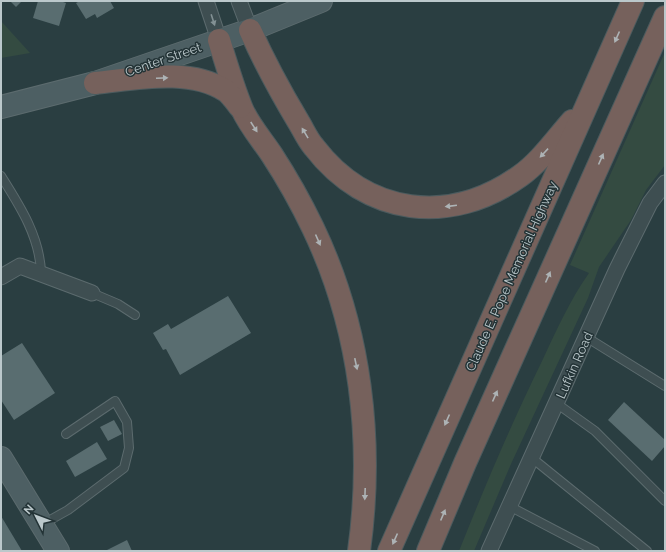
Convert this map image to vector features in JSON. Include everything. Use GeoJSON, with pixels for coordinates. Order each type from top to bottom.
{"type":"FeatureCollection","features":[{"type":"Feature","properties":{"kind":"highway","name":"Claude E. Pope Memorial Highway"},"geometry":{"type":"LineString","coordinates":[[389,551],[633,1]]}},
{"type":"Feature","properties":{"kind":"highway"},"geometry":{"type":"LineString","coordinates":[[428,551],[665,17]]}},
{"type":"Feature","properties":{"kind":"highway"},"geometry":{"type":"LineString","coordinates":[[250,30],[273,80],[313,146],[348,181],[370,195],[395,203],[422,207],[453,207],[489,195],[521,175],[542,155],[588,102]]}},
{"type":"Feature","properties":{"kind":"highway"},"geometry":{"type":"LineString","coordinates":[[219,40],[243,110]]}},
{"type":"Feature","properties":{"kind":"highway"},"geometry":{"type":"LineString","coordinates":[[95,83],[181,77],[206,82],[226,92],[243,110],[292,187],[320,243],[342,299],[357,370],[363,413],[366,465],[364,510],[359,551]]}},
{"type":"Feature","properties":{"kind":"main road","name":"Center Street"},"geometry":{"type":"LineString","coordinates":[[5,109],[95,83],[250,30],[321,1]]}},
{"type":"Feature","properties":{"kind":"main road"},"geometry":{"type":"LineString","coordinates":[[1,458],[58,551]]}},
{"type":"Feature","properties":{"kind":"street"},"geometry":{"type":"LineString","coordinates":[[206,1],[219,40]]}},
{"type":"Feature","properties":{"kind":"street"},"geometry":{"type":"LineString","coordinates":[[240,1],[250,30]]}},
{"type":"Feature","properties":{"kind":"street","name":"Lufkin Road"},"geometry":{"type":"LineString","coordinates":[[489,551],[586,337],[650,203],[665,183]]}},
{"type":"Feature","properties":{"kind":"street"},"geometry":{"type":"LineString","coordinates":[[1,277],[20,266],[92,293]]}},
{"type":"Feature","properties":{"kind":"lane"},"geometry":{"type":"LineString","coordinates":[[1,176],[33,232],[40,257],[41,273]]}},
{"type":"Feature","properties":{"kind":"lane"},"geometry":{"type":"LineString","coordinates":[[92,293],[118,304],[135,315]]}},
{"type":"Feature","properties":{"kind":"lane"},"geometry":{"type":"LineString","coordinates":[[586,337],[665,386]]}},
{"type":"Feature","properties":{"kind":"lane"},"geometry":{"type":"LineString","coordinates":[[42,524],[68,510],[124,468],[129,448],[126,422],[115,401],[66,434]]}},
{"type":"Feature","properties":{"kind":"lane"},"geometry":{"type":"LineString","coordinates":[[556,403],[595,431],[665,501]]}},
{"type":"Feature","properties":{"kind":"lane"},"geometry":{"type":"LineString","coordinates":[[532,458],[647,551]]}},
{"type":"Feature","properties":{"kind":"lane"},"geometry":{"type":"LineString","coordinates":[[509,506],[596,551]]}},
{"type":"Feature","properties":{"kind":"green space"},"geometry":{"type":"Polygon","coordinates":[[[1,21],[30,53],[1,58],[1,21]]]}},
{"type":"Feature","properties":{"kind":"green space"},"geometry":{"type":"Polygon","coordinates":[[[665,52],[665,165],[646,190],[631,220],[599,267],[588,298],[511,464],[474,551],[459,551],[520,406],[564,315],[589,273],[570,265],[665,52]]]}},
{"type":"Feature","properties":{"kind":"building"},"geometry":{"type":"Polygon","coordinates":[[[10,1],[22,1],[16,7],[10,1]]]}},
{"type":"Feature","properties":{"kind":"building"},"geometry":{"type":"Polygon","coordinates":[[[38,1],[60,1],[66,3],[59,26],[33,18],[38,1]]]}},
{"type":"Feature","properties":{"kind":"building"},"geometry":{"type":"Polygon","coordinates":[[[80,1],[110,1],[114,8],[97,18],[95,14],[86,19],[76,3],[80,1]]]}},
{"type":"Feature","properties":{"kind":"building"},"geometry":{"type":"Polygon","coordinates":[[[228,296],[251,333],[180,375],[166,349],[163,350],[153,333],[168,324],[171,329],[228,296]]]}},
{"type":"Feature","properties":{"kind":"building"},"geometry":{"type":"Polygon","coordinates":[[[22,343],[55,393],[14,420],[1,400],[1,356],[22,343]]]}},
{"type":"Feature","properties":{"kind":"building"},"geometry":{"type":"Polygon","coordinates":[[[624,402],[665,440],[665,446],[652,461],[608,420],[624,402]]]}},
{"type":"Feature","properties":{"kind":"building"},"geometry":{"type":"Polygon","coordinates":[[[114,420],[122,434],[108,441],[100,427],[114,420]]]}},
{"type":"Feature","properties":{"kind":"building"},"geometry":{"type":"Polygon","coordinates":[[[97,442],[107,459],[75,477],[66,461],[97,442]]]}},
{"type":"Feature","properties":{"kind":"building"},"geometry":{"type":"Polygon","coordinates":[[[1,516],[22,551],[1,551],[1,516]]]}},
{"type":"Feature","properties":{"kind":"building"},"geometry":{"type":"Polygon","coordinates":[[[127,540],[132,551],[105,551],[127,540]]]}}]}
